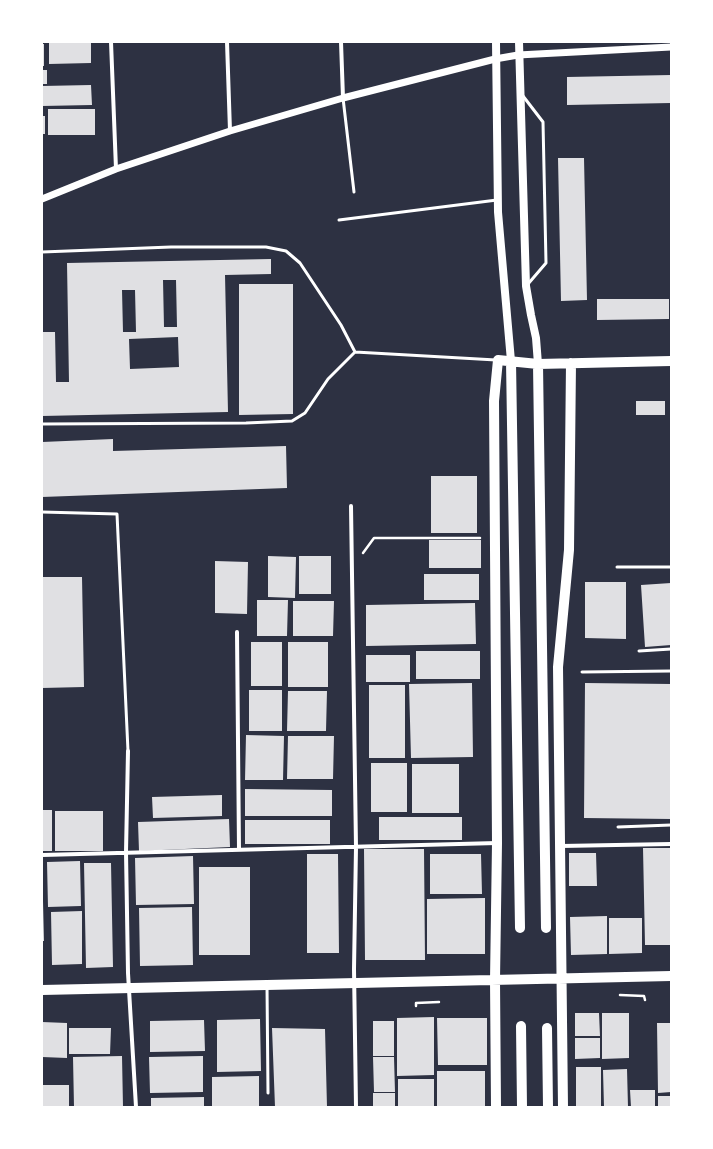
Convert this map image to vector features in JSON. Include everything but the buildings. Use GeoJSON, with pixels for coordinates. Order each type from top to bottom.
{"type":"FeatureCollection","features":[{"type":"Feature","properties":{"kind":"main road"},"geometry":{"type":"LineString","coordinates":[[496,42],[498,212],[511,361],[520,928]]}},
{"type":"Feature","properties":{"kind":"main road"},"geometry":{"type":"LineString","coordinates":[[519,42],[518,55],[526,286],[536,338],[538,364],[546,928]]}},
{"type":"Feature","properties":{"kind":"main road"},"geometry":{"type":"LineString","coordinates":[[496,1107],[495,980],[497,844],[494,401],[498,360],[538,364],[671,361]]}},
{"type":"Feature","properties":{"kind":"main road"},"geometry":{"type":"LineString","coordinates":[[563,1107],[558,668],[569,550],[571,363]]}},
{"type":"Feature","properties":{"kind":"main road"},"geometry":{"type":"LineString","coordinates":[[42,990],[671,976]]}},
{"type":"Feature","properties":{"kind":"main road"},"geometry":{"type":"LineString","coordinates":[[521,1026],[522,1107]]}},
{"type":"Feature","properties":{"kind":"main road"},"geometry":{"type":"LineString","coordinates":[[547,1028],[548,1107]]}},
{"type":"Feature","properties":{"kind":"street"},"geometry":{"type":"LineString","coordinates":[[111,42],[116,169]]}},
{"type":"Feature","properties":{"kind":"street"},"geometry":{"type":"LineString","coordinates":[[227,42],[230,131]]}},
{"type":"Feature","properties":{"kind":"street"},"geometry":{"type":"LineString","coordinates":[[341,42],[343,98]]}},
{"type":"Feature","properties":{"kind":"street"},"geometry":{"type":"LineString","coordinates":[[42,200],[116,169],[230,131],[343,98],[495,59],[518,55],[671,47]]}},
{"type":"Feature","properties":{"kind":"street"},"geometry":{"type":"LineString","coordinates":[[350,506],[356,847],[356,1107]]}},
{"type":"Feature","properties":{"kind":"street"},"geometry":{"type":"LineString","coordinates":[[237,632],[239,850]]}},
{"type":"Feature","properties":{"kind":"street"},"geometry":{"type":"LineString","coordinates":[[128,751],[126,852],[129,988],[136,1107]]}},
{"type":"Feature","properties":{"kind":"street"},"geometry":{"type":"LineString","coordinates":[[42,855],[497,844]]}},
{"type":"Feature","properties":{"kind":"street"},"geometry":{"type":"LineString","coordinates":[[561,846],[671,844]]}},
{"type":"Feature","properties":{"kind":"lane"},"geometry":{"type":"LineString","coordinates":[[520,92],[543,122],[546,263],[526,286]]}},
{"type":"Feature","properties":{"kind":"lane"},"geometry":{"type":"LineString","coordinates":[[343,98],[354,192]]}},
{"type":"Feature","properties":{"kind":"lane"},"geometry":{"type":"LineString","coordinates":[[339,220],[498,200]]}},
{"type":"Feature","properties":{"kind":"lane"},"geometry":{"type":"LineString","coordinates":[[42,252],[171,247],[266,247],[286,251],[300,264],[341,325],[355,352]]}},
{"type":"Feature","properties":{"kind":"lane"},"geometry":{"type":"LineString","coordinates":[[42,424],[246,423],[292,421],[305,413],[328,379],[355,352],[498,360]]}},
{"type":"Feature","properties":{"kind":"lane"},"geometry":{"type":"LineString","coordinates":[[42,512],[117,514],[128,751]]}},
{"type":"Feature","properties":{"kind":"lane"},"geometry":{"type":"LineString","coordinates":[[617,567],[671,567]]}},
{"type":"Feature","properties":{"kind":"lane"},"geometry":{"type":"LineString","coordinates":[[639,651],[671,649]]}},
{"type":"Feature","properties":{"kind":"lane"},"geometry":{"type":"LineString","coordinates":[[582,672],[671,671]]}},
{"type":"Feature","properties":{"kind":"lane"},"geometry":{"type":"LineString","coordinates":[[618,828],[671,826]]}},
{"type":"Feature","properties":{"kind":"lane"},"geometry":{"type":"LineString","coordinates":[[267,985],[268,1093]]}},
{"type":"Feature","properties":{"kind":"path"},"geometry":{"type":"LineString","coordinates":[[352,570],[374,538],[495,538]]}},
{"type":"Feature","properties":{"kind":"path"},"geometry":{"type":"LineString","coordinates":[[620,995],[644,996],[644,1000]]}},
{"type":"Feature","properties":{"kind":"path"},"geometry":{"type":"LineString","coordinates":[[416,1006],[416,1002],[439,1002]]}}]}
